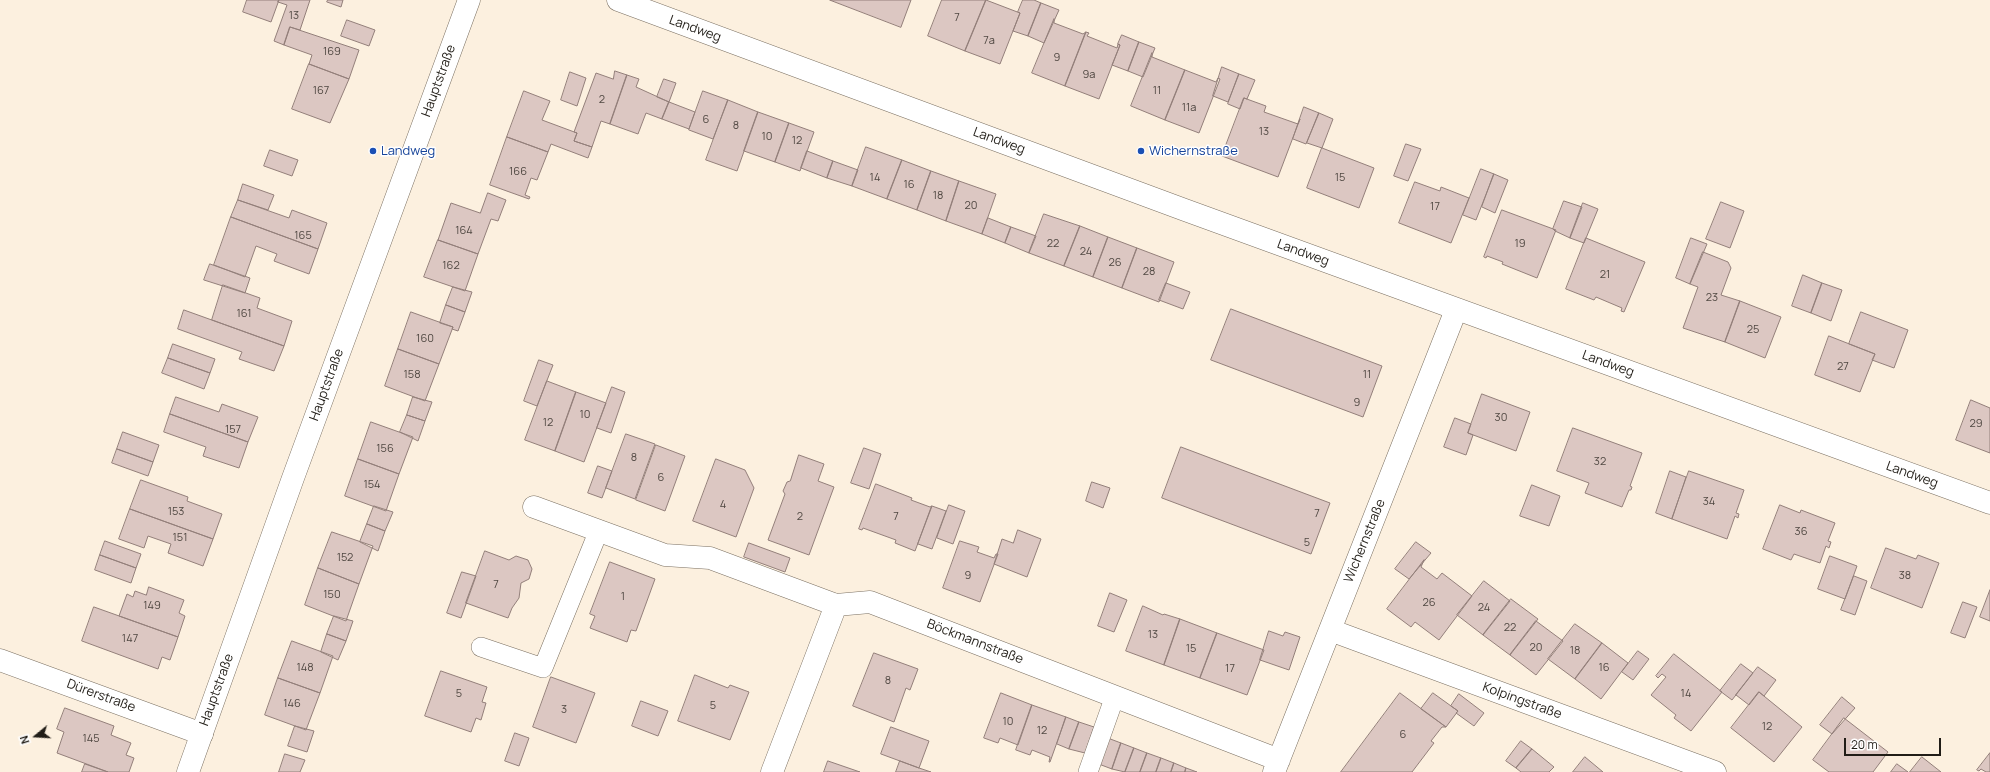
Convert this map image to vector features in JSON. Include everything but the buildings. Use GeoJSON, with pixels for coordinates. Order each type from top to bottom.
{"type":"FeatureCollection","features":[{"type":"Feature","properties":{"kind":"street","name":"Hauptstraße"},"geometry":{"type":"LineString","coordinates":[[188,772],[293,478],[469,0]]}},
{"type":"Feature","properties":{"kind":"street","name":"Landweg"},"geometry":{"type":"LineString","coordinates":[[618,0],[1456,310],[1990,503]]}},
{"type":"Feature","properties":{"kind":"street","name":"Wichernstraße"},"geometry":{"type":"LineString","coordinates":[[1276,766],[1456,310]]}},
{"type":"Feature","properties":{"kind":"street"},"geometry":{"type":"LineString","coordinates":[[534,506],[665,555],[710,558],[836,605],[772,772]]}},
{"type":"Feature","properties":{"kind":"street","name":"Böckmannstraße"},"geometry":{"type":"LineString","coordinates":[[836,605],[870,602],[1115,696],[1276,766]]}},
{"type":"Feature","properties":{"kind":"street","name":"Kolpingstraße"},"geometry":{"type":"LineString","coordinates":[[1330,630],[1715,772]]}},
{"type":"Feature","properties":{"kind":"street","name":"Dürerstraße"},"geometry":{"type":"LineString","coordinates":[[0,660],[202,734]]}},
{"type":"Feature","properties":{"kind":"lane"},"geometry":{"type":"LineString","coordinates":[[481,647],[543,668],[599,530]]}},
{"type":"Feature","properties":{"kind":"lane"},"geometry":{"type":"LineString","coordinates":[[1088,772],[1115,696]]}},
{"type":"Feature","properties":{"kind":"place","name":"Landweg"},"geometry":{"type":"Point","coordinates":[373,151]}},
{"type":"Feature","properties":{"kind":"place","name":"Wichernstraße"},"geometry":{"type":"Point","coordinates":[1141,151]}}]}
